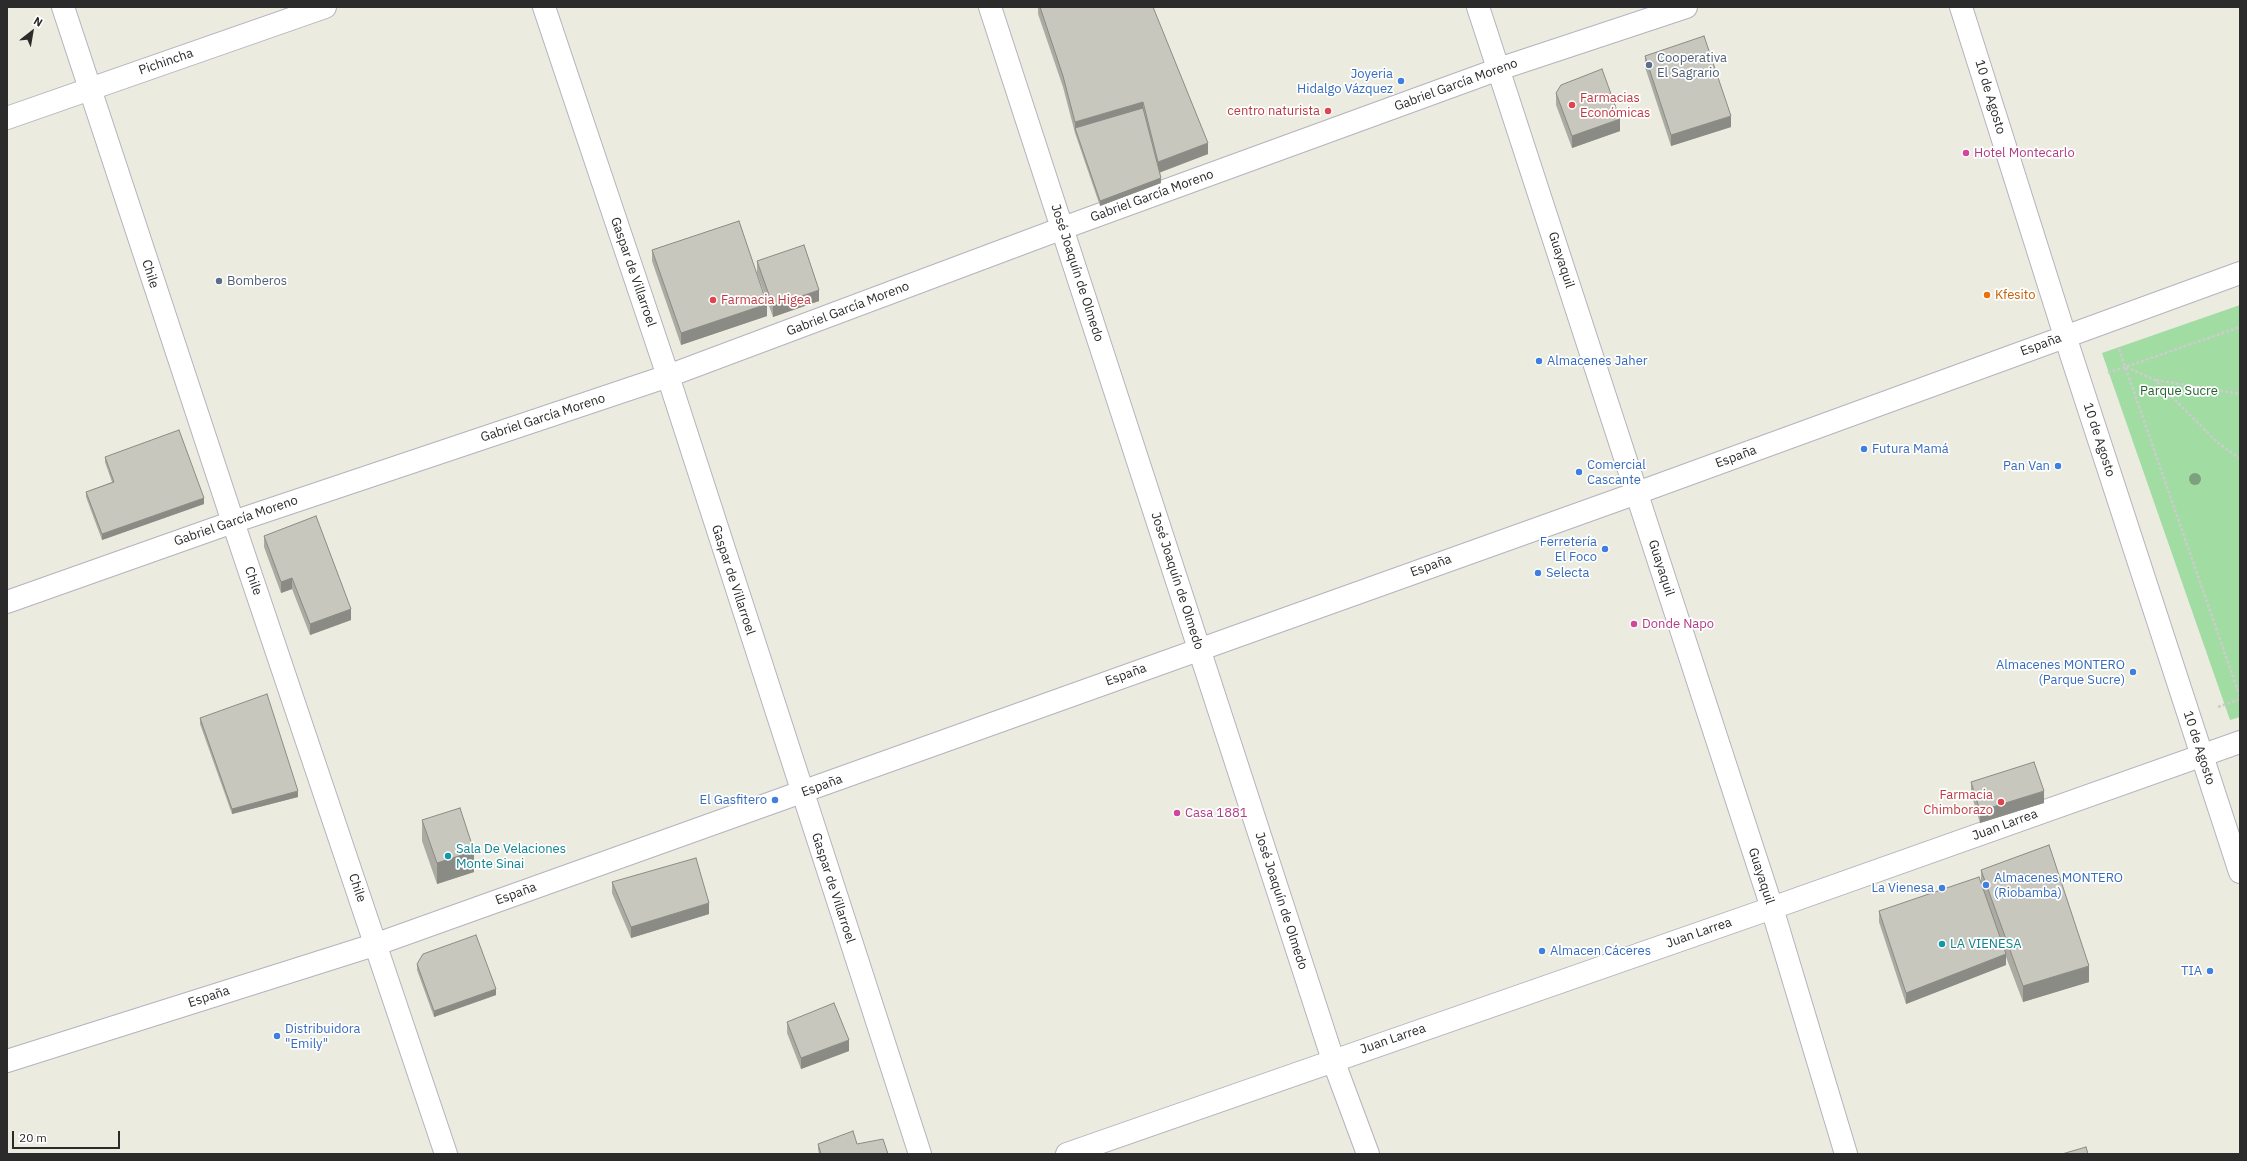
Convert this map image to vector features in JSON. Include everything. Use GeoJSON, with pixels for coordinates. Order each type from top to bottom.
{"type":"FeatureCollection","features":[{"type":"Feature","properties":{"kind":"street","name":"Chile"},"geometry":{"type":"LineString","coordinates":[[63,7],[233,522],[377,944],[446,1154]]}},
{"type":"Feature","properties":{"kind":"street","name":"Pichincha"},"geometry":{"type":"LineString","coordinates":[[7,118],[89,88],[324,7]]}},
{"type":"Feature","properties":{"kind":"street","name":"Gaspar de Villarroel"},"geometry":{"type":"LineString","coordinates":[[544,7],[668,376],[920,1154]]}},
{"type":"Feature","properties":{"kind":"street","name":"José Joaquín de Olmedo"},"geometry":{"type":"LineString","coordinates":[[990,7],[1333,1060],[1368,1154]]}},
{"type":"Feature","properties":{"kind":"street","name":"Guayaquil"},"geometry":{"type":"LineString","coordinates":[[1478,7],[1772,908],[1846,1154]]}},
{"type":"Feature","properties":{"kind":"street","name":"Gabriel García Moreno"},"geometry":{"type":"LineString","coordinates":[[7,602],[233,522],[668,376],[1062,228],[1499,70],[1686,7]]}},
{"type":"Feature","properties":{"kind":"street","name":"10 de Agosto"},"geometry":{"type":"LineString","coordinates":[[1961,7],[2200,755],[2240,872]]}},
{"type":"Feature","properties":{"kind":"street","name":"España"},"geometry":{"type":"LineString","coordinates":[[7,1061],[377,944],[802,793],[1199,648],[1637,493],[2240,273]]}},
{"type":"Feature","properties":{"kind":"street","name":"Juan Larrea"},"geometry":{"type":"LineString","coordinates":[[1067,1154],[1772,908],[2240,742]]}},
{"type":"Feature","properties":{"kind":"path"},"geometry":{"type":"LineString","coordinates":[[2108,321],[2126,367],[2240,697]]}},
{"type":"Feature","properties":{"kind":"path"},"geometry":{"type":"LineString","coordinates":[[2080,382],[2240,327]]}},
{"type":"Feature","properties":{"kind":"path"},"geometry":{"type":"LineString","coordinates":[[2126,367],[2155,380],[2240,394]]}},
{"type":"Feature","properties":{"kind":"path"},"geometry":{"type":"LineString","coordinates":[[2155,380],[2217,442],[2240,459]]}},
{"type":"Feature","properties":{"kind":"green space","name":"Parque Sucre"},"geometry":{"type":"Polygon","coordinates":[[[2240,305],[2240,717],[2230,720],[2102,353],[2240,305]]]}},
{"type":"Feature","properties":{"kind":"building"},"geometry":{"type":"Polygon","coordinates":[[[1040,7],[1153,7],[1208,143],[1158,162],[1143,102],[1075,122],[1063,76],[1040,7]]]}},
{"type":"Feature","properties":{"kind":"building"},"geometry":{"type":"Polygon","coordinates":[[[1704,36],[1731,116],[1671,135],[1645,56],[1704,36]]]}},
{"type":"Feature","properties":{"kind":"building"},"geometry":{"type":"Polygon","coordinates":[[[1602,69],[1620,119],[1572,136],[1556,93],[1561,85],[1602,69]]]}},
{"type":"Feature","properties":{"kind":"building"},"geometry":{"type":"Polygon","coordinates":[[[1143,108],[1161,178],[1100,201],[1075,128],[1143,108]]]}},
{"type":"Feature","properties":{"kind":"building"},"geometry":{"type":"Polygon","coordinates":[[[739,221],[767,304],[681,333],[652,250],[739,221]]]}},
{"type":"Feature","properties":{"kind":"building"},"geometry":{"type":"Polygon","coordinates":[[[804,245],[819,290],[773,306],[757,261],[804,245]]]}},
{"type":"Feature","properties":{"kind":"building"},"geometry":{"type":"Polygon","coordinates":[[[179,430],[204,498],[102,534],[86,492],[114,482],[105,457],[179,430]]]}},
{"type":"Feature","properties":{"kind":"building"},"geometry":{"type":"Polygon","coordinates":[[[316,516],[351,609],[310,624],[292,578],[281,582],[264,536],[316,516]]]}},
{"type":"Feature","properties":{"kind":"building"},"geometry":{"type":"Polygon","coordinates":[[[267,694],[298,791],[232,809],[200,718],[267,694]]]}},
{"type":"Feature","properties":{"kind":"building"},"geometry":{"type":"Polygon","coordinates":[[[2034,762],[2044,791],[1980,811],[1971,782],[2034,762]]]}},
{"type":"Feature","properties":{"kind":"building"},"geometry":{"type":"Polygon","coordinates":[[[460,808],[474,851],[437,863],[422,820],[460,808]]]}},
{"type":"Feature","properties":{"kind":"building"},"geometry":{"type":"Polygon","coordinates":[[[2049,845],[2089,966],[2023,986],[1981,870],[2049,845]]]}},
{"type":"Feature","properties":{"kind":"building"},"geometry":{"type":"Polygon","coordinates":[[[696,858],[709,903],[631,927],[612,882],[696,858]]]}},
{"type":"Feature","properties":{"kind":"building","name":"LA VIENESA"},"geometry":{"type":"Polygon","coordinates":[[[1979,877],[2006,954],[1906,993],[1879,911],[1979,877]]]}},
{"type":"Feature","properties":{"kind":"building"},"geometry":{"type":"Polygon","coordinates":[[[476,935],[496,989],[434,1011],[417,964],[423,954],[476,935]]]}},
{"type":"Feature","properties":{"kind":"building"},"geometry":{"type":"Polygon","coordinates":[[[834,1003],[849,1040],[801,1058],[787,1022],[834,1003]]]}},
{"type":"Feature","properties":{"kind":"building"},"geometry":{"type":"Polygon","coordinates":[[[853,1131],[857,1144],[883,1139],[888,1154],[821,1154],[818,1144],[853,1131]]]}},
{"type":"Feature","properties":{"kind":"building"},"geometry":{"type":"Polygon","coordinates":[[[2086,1147],[2088,1154],[2062,1154],[2086,1147]]]}},
{"type":"Feature","properties":{"kind":"place","name":"Cooperativa El Sagrario"},"geometry":{"type":"Point","coordinates":[1649,65]}},
{"type":"Feature","properties":{"kind":"place","name":"Joyeria Hidalgo Vázquez"},"geometry":{"type":"Point","coordinates":[1401,81]}},
{"type":"Feature","properties":{"kind":"place","name":"Farmacias Económicas"},"geometry":{"type":"Point","coordinates":[1572,105]}},
{"type":"Feature","properties":{"kind":"place","name":"centro naturista"},"geometry":{"type":"Point","coordinates":[1328,111]}},
{"type":"Feature","properties":{"kind":"place","name":"Hotel Montecarlo"},"geometry":{"type":"Point","coordinates":[1966,153]}},
{"type":"Feature","properties":{"kind":"place","name":"Bomberos"},"geometry":{"type":"Point","coordinates":[219,281]}},
{"type":"Feature","properties":{"kind":"place","name":"Kfesito"},"geometry":{"type":"Point","coordinates":[1987,295]}},
{"type":"Feature","properties":{"kind":"place","name":"Farmacia Higea"},"geometry":{"type":"Point","coordinates":[713,300]}},
{"type":"Feature","properties":{"kind":"place","name":"Almacenes Jaher"},"geometry":{"type":"Point","coordinates":[1539,361]}},
{"type":"Feature","properties":{"kind":"place","name":"Futura Mamá"},"geometry":{"type":"Point","coordinates":[1864,449]}},
{"type":"Feature","properties":{"kind":"place","name":"Pan Van"},"geometry":{"type":"Point","coordinates":[2058,466]}},
{"type":"Feature","properties":{"kind":"place","name":"Comercial Cascante"},"geometry":{"type":"Point","coordinates":[1579,472]}},
{"type":"Feature","properties":{"kind":"place","name":"Ferretería El Foco"},"geometry":{"type":"Point","coordinates":[1605,549]}},
{"type":"Feature","properties":{"kind":"place","name":"Selecta"},"geometry":{"type":"Point","coordinates":[1538,573]}},
{"type":"Feature","properties":{"kind":"place","name":"Donde Napo"},"geometry":{"type":"Point","coordinates":[1634,624]}},
{"type":"Feature","properties":{"kind":"place","name":"Almacenes MONTERO (Parque Sucre)"},"geometry":{"type":"Point","coordinates":[2133,672]}},
{"type":"Feature","properties":{"kind":"place","name":"El Gasfitero"},"geometry":{"type":"Point","coordinates":[775,800]}},
{"type":"Feature","properties":{"kind":"place","name":"Farmacia Chimborazo"},"geometry":{"type":"Point","coordinates":[2001,802]}},
{"type":"Feature","properties":{"kind":"place","name":"Casa 1881"},"geometry":{"type":"Point","coordinates":[1177,813]}},
{"type":"Feature","properties":{"kind":"place","name":"Sala De Velaciones Monte Sinai"},"geometry":{"type":"Point","coordinates":[448,856]}},
{"type":"Feature","properties":{"kind":"place","name":"Almacenes MONTERO (Riobamba)"},"geometry":{"type":"Point","coordinates":[1986,885]}},
{"type":"Feature","properties":{"kind":"place","name":"La Vienesa"},"geometry":{"type":"Point","coordinates":[1942,888]}},
{"type":"Feature","properties":{"kind":"place","name":"LA VIENESA"},"geometry":{"type":"Point","coordinates":[1942,944]}},
{"type":"Feature","properties":{"kind":"place","name":"Almacen Cáceres"},"geometry":{"type":"Point","coordinates":[1542,951]}},
{"type":"Feature","properties":{"kind":"place","name":"TIA"},"geometry":{"type":"Point","coordinates":[2210,971]}},
{"type":"Feature","properties":{"kind":"place","name":"Distribuidora \"Emily\""},"geometry":{"type":"Point","coordinates":[277,1036]}}]}
